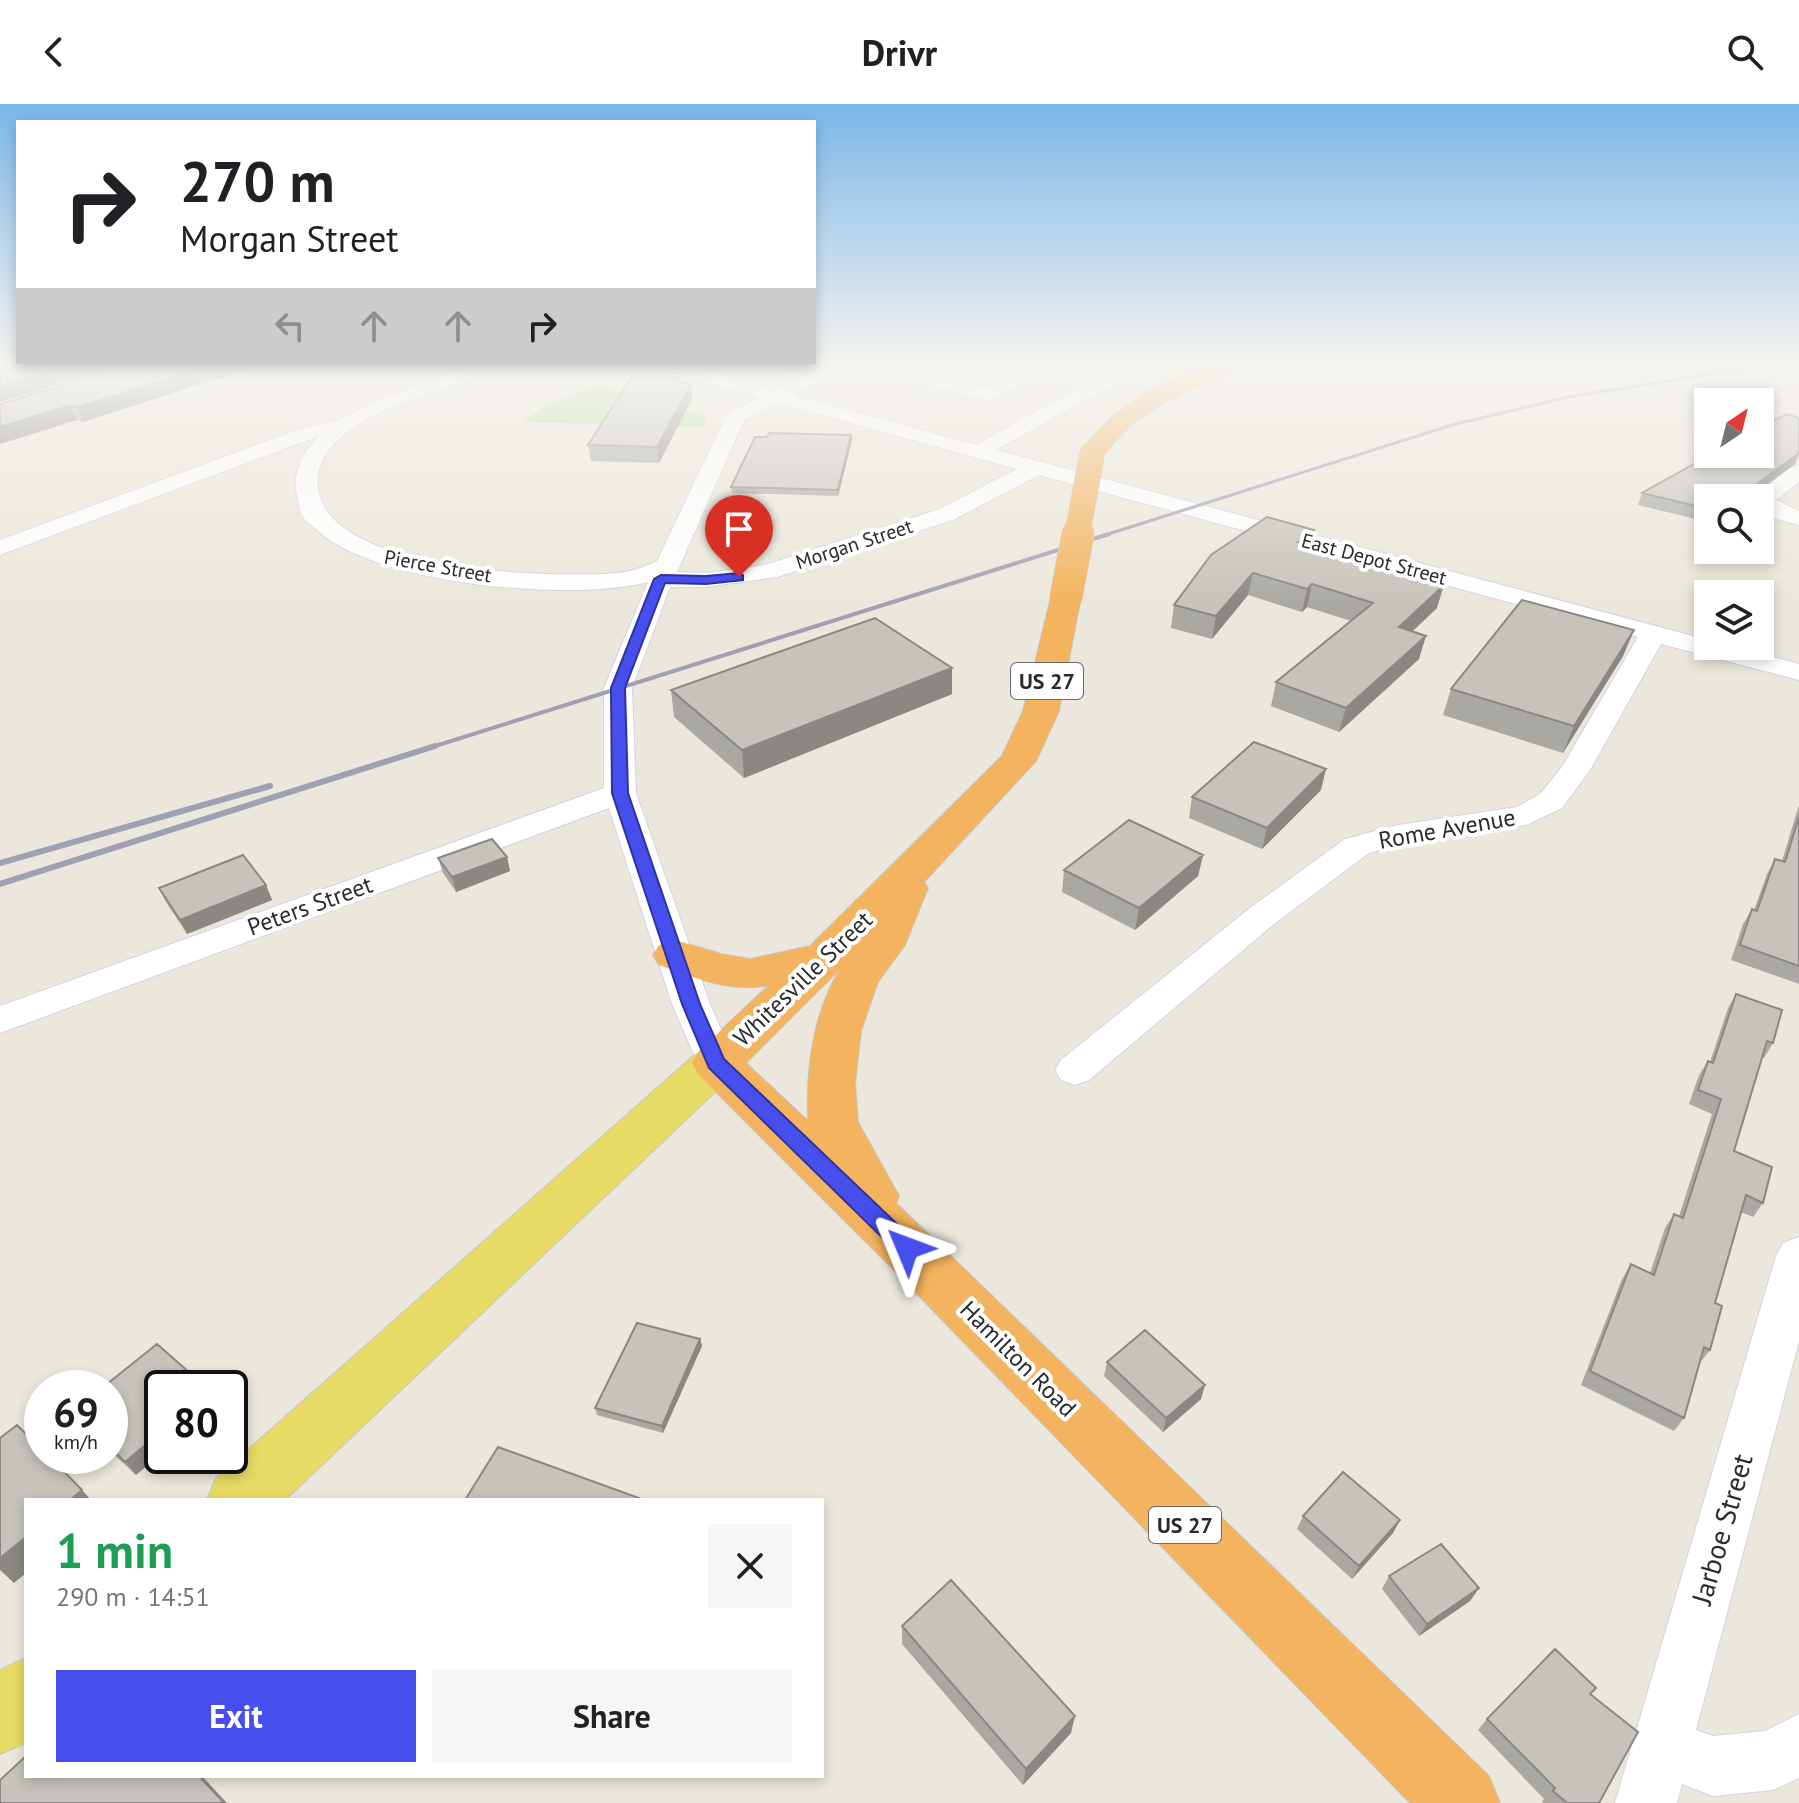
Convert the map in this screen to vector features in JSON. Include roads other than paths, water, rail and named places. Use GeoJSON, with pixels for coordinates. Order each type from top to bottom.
{"type":"FeatureCollection","features":[{"type":"Feature","properties":{"kind":"highway","name":"Whitesville Street"},"geometry":{"type":"LineString","coordinates":[[716,1063],[916,868],[1018,761],[1041,711],[1092,454],[1097,446]]}},
{"type":"Feature","properties":{"kind":"highway"},"geometry":{"type":"LineString","coordinates":[[907,1248],[854,1166],[833,1122],[831,1083],[838,1031],[857,978],[883,945],[916,868]]}},
{"type":"Feature","properties":{"kind":"highway"},"geometry":{"type":"LineString","coordinates":[[675,955],[717,969],[750,974],[825,958]]}},
{"type":"Feature","properties":{"kind":"highway","name":"Hamilton Road"},"geometry":{"type":"LineString","coordinates":[[716,1063],[907,1248],[1462,1803]]}},
{"type":"Feature","properties":{"kind":"main road","name":"Whitesville Street"},"geometry":{"type":"LineString","coordinates":[[241,1498],[716,1063]]}},
{"type":"Feature","properties":{"kind":"main road"},"geometry":{"type":"LineString","coordinates":[[0,1718],[24,1696]]}},
{"type":"Feature","properties":{"kind":"street"},"geometry":{"type":"LineString","coordinates":[[0,548],[271,446]]}},
{"type":"Feature","properties":{"kind":"street"},"geometry":{"type":"LineString","coordinates":[[201,473],[265,461],[307,468],[323,446]]}},
{"type":"Feature","properties":{"kind":"street","name":"Hamilton Road"},"geometry":{"type":"LineString","coordinates":[[716,1063],[675,955],[620,793],[618,688],[664,572],[722,446]]}},
{"type":"Feature","properties":{"kind":"street","name":"East Depot Street"},"geometry":{"type":"LineString","coordinates":[[957,446],[1799,672]]}},
{"type":"Feature","properties":{"kind":"street"},"geometry":{"type":"LineString","coordinates":[[978,452],[988,446]]}},
{"type":"Feature","properties":{"kind":"street","name":"Pierce Street"},"geometry":{"type":"LineString","coordinates":[[307,468],[305,486],[310,510],[322,525],[371,553],[457,573],[586,581]]}},
{"type":"Feature","properties":{"kind":"street","name":"Morgan Street"},"geometry":{"type":"LineString","coordinates":[[586,581],[626,579],[664,572],[706,580],[768,572],[945,515],[1036,468]]}},
{"type":"Feature","properties":{"kind":"street"},"geometry":{"type":"LineString","coordinates":[[1799,472],[1762,500],[1781,513],[1799,518]]}},
{"type":"Feature","properties":{"kind":"street"},"geometry":{"type":"LineString","coordinates":[[586,581],[621,593],[641,612],[644,623]]}},
{"type":"Feature","properties":{"kind":"street","name":"Rome Avenue"},"geometry":{"type":"LineString","coordinates":[[1075,1070],[1262,916],[1357,846],[1398,835],[1526,815],[1551,801],[1575,770],[1654,633]]}},
{"type":"Feature","properties":{"kind":"street","name":"Peters Street"},"geometry":{"type":"LineString","coordinates":[[0,1020],[620,793]]}},
{"type":"Feature","properties":{"kind":"street","name":"Jarboe Street"},"geometry":{"type":"LineString","coordinates":[[1646,1803],[1799,1256]]}},
{"type":"Feature","properties":{"kind":"street"},"geometry":{"type":"LineString","coordinates":[[1662,1747],[1713,1766],[1773,1760],[1799,1744]]}},
{"type":"Feature","properties":{"kind":"railway"},"geometry":{"type":"LineString","coordinates":[[1102,536],[1385,446]]}},
{"type":"Feature","properties":{"kind":"railway"},"geometry":{"type":"LineString","coordinates":[[429,748],[1109,534]]}},
{"type":"Feature","properties":{"kind":"railway"},"geometry":{"type":"LineString","coordinates":[[0,884],[435,746]]}},
{"type":"Feature","properties":{"kind":"railway"},"geometry":{"type":"LineString","coordinates":[[0,863],[270,786]]}}]}
